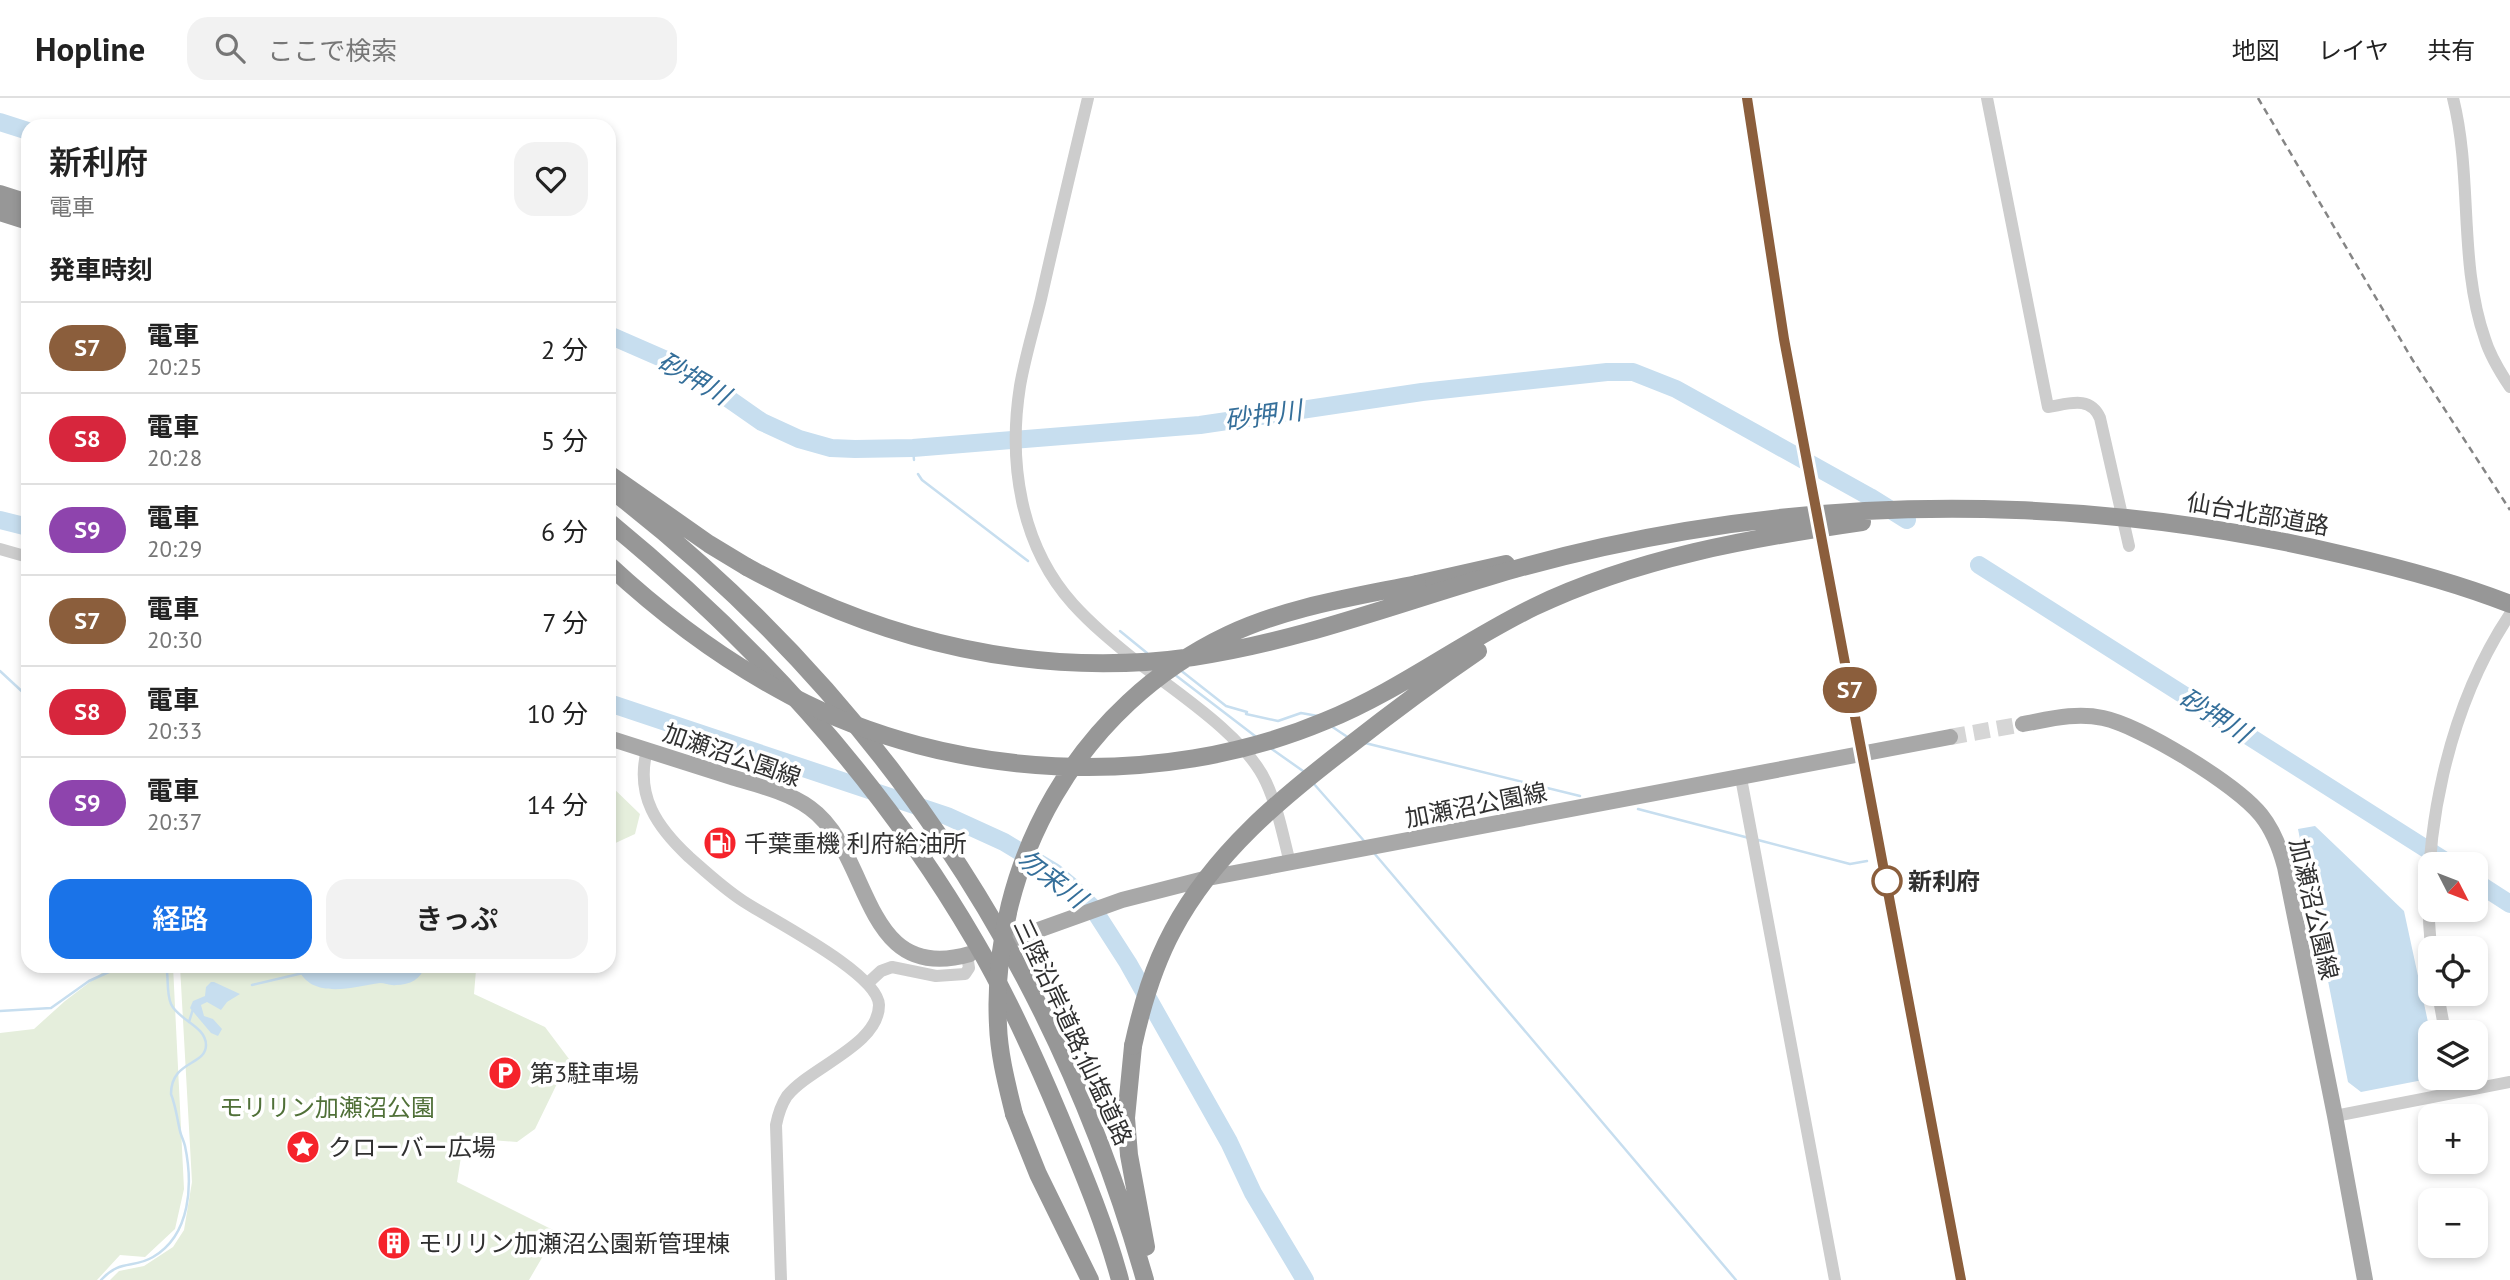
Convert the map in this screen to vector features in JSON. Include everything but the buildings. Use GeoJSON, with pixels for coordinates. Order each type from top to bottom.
{"type":"FeatureCollection","features":[{"type":"Feature","properties":{"kind":"highway"},"geometry":{"type":"LineString","coordinates":[[0,194],[21,201]]}},
{"type":"Feature","properties":{"kind":"highway"},"geometry":{"type":"LineString","coordinates":[[0,212],[21,219]]}},
{"type":"Feature","properties":{"kind":"highway"},"geometry":{"type":"LineString","coordinates":[[616,479],[728,556],[786,588],[828,607],[919,639],[966,651],[1059,662],[1152,662],[1234,650],[1319,628],[1551,559],[1685,531]]}},
{"type":"Feature","properties":{"kind":"highway","name":"三陸沿岸道路;仙塩道路"},"geometry":{"type":"LineString","coordinates":[[616,494],[692,554],[749,607],[808,668],[862,730],[946,844],[991,915],[1028,984],[1071,1075],[1108,1164],[1145,1280]]}},
{"type":"Feature","properties":{"kind":"highway","name":"仙台北部道路"},"geometry":{"type":"LineString","coordinates":[[1685,531],[1867,510],[1991,510],[2148,520],[2252,535],[2392,566],[2510,604]]}},
{"type":"Feature","properties":{"kind":"highway","name":"仙台北部道路"},"geometry":{"type":"LineString","coordinates":[[1612,576],[1702,550],[1793,532],[1911,515],[1991,510]]}},
{"type":"Feature","properties":{"kind":"highway","name":"三陸沿岸道路;仙塩道路"},"geometry":{"type":"LineString","coordinates":[[616,528],[695,594],[734,632],[817,720],[897,820],[971,951],[1008,1001],[1081,1166],[1121,1280]]}},
{"type":"Feature","properties":{"kind":"highway"},"geometry":{"type":"LineString","coordinates":[[1090,1280],[1038,1174],[1014,1114],[1001,1055],[997,1000],[1000,950],[1011,897],[1028,846],[1051,798],[1087,746],[1112,716],[1153,681],[1229,634],[1286,613],[1575,549],[1653,534],[1685,531]]}},
{"type":"Feature","properties":{"kind":"highway"},"geometry":{"type":"LineString","coordinates":[[616,571],[665,614],[747,672],[846,721],[894,738],[949,752],[1049,765],[1101,766],[1149,764],[1240,749],[1324,722],[1398,686],[1533,607],[1612,576]]}},
{"type":"Feature","properties":{"kind":"highway"},"geometry":{"type":"LineString","coordinates":[[1153,1280],[1129,1155],[1126,1118],[1133,1046],[1156,966],[1173,930],[1195,894],[1246,832],[1321,767],[1434,681],[1530,617],[1571,594],[1612,576]]}},
{"type":"Feature","properties":{"kind":"main road","name":"加瀬沼公園線"},"geometry":{"type":"LineString","coordinates":[[2023,724],[2075,715],[2101,717],[2122,723],[2152,738],[2237,792],[2263,817],[2280,847],[2285,867],[2335,1116],[2364,1280]]}},
{"type":"Feature","properties":{"kind":"main road","name":"加瀬沼公園線"},"geometry":{"type":"LineString","coordinates":[[1016,938],[1111,904],[1208,878],[1950,737]]}},
{"type":"Feature","properties":{"kind":"main road","name":"加瀬沼公園線"},"geometry":{"type":"LineString","coordinates":[[616,740],[766,788],[806,805],[825,821],[837,836],[846,851],[869,908],[893,940],[914,953],[928,957],[950,959],[971,951]]}},
{"type":"Feature","properties":{"kind":"street"},"geometry":{"type":"LineString","coordinates":[[1088,98],[1020,392],[1015,456],[1021,501],[1032,538],[1072,604],[1108,639],[1228,733],[1252,758],[1265,781],[1279,818],[1290,863]]}},
{"type":"Feature","properties":{"kind":"street"},"geometry":{"type":"LineString","coordinates":[[1987,98],[2048,407],[2077,402],[2089,404],[2096,409],[2129,546]]}},
{"type":"Feature","properties":{"kind":"street"},"geometry":{"type":"LineString","coordinates":[[2453,98],[2462,153],[2472,280],[2485,340],[2510,387]]}},
{"type":"Feature","properties":{"kind":"street"},"geometry":{"type":"LineString","coordinates":[[0,549],[21,555]]}},
{"type":"Feature","properties":{"kind":"street"},"geometry":{"type":"LineString","coordinates":[[2431,936],[2428,873],[2435,816],[2456,731],[2475,680],[2510,614]]}},
{"type":"Feature","properties":{"kind":"street"},"geometry":{"type":"LineString","coordinates":[[647,750],[643,767],[644,789],[657,823],[724,888],[839,960],[869,983],[879,1004],[871,1029],[860,1040],[798,1084],[779,1111],[776,1125],[782,1280]]}},
{"type":"Feature","properties":{"kind":"street"},"geometry":{"type":"LineString","coordinates":[[1741,778],[1835,1280]]}},
{"type":"Feature","properties":{"kind":"street"},"geometry":{"type":"LineString","coordinates":[[869,983],[881,971],[892,967],[936,976],[965,974],[969,968],[971,951]]}},
{"type":"Feature","properties":{"kind":"street"},"geometry":{"type":"LineString","coordinates":[[2335,1116],[2510,1082]]}},
{"type":"Feature","properties":{"kind":"green space"},"geometry":{"type":"Polygon","coordinates":[[[616,791],[640,814],[635,834],[616,843],[616,791]]]}},
{"type":"Feature","properties":{"kind":"green space"},"geometry":{"type":"Polygon","coordinates":[[[102,973],[173,973],[184,1189],[175,1229],[145,1257],[120,1255],[97,1280],[0,1280],[0,1033],[34,1029],[102,973]]]}},
{"type":"Feature","properties":{"kind":"green space","name":"モリリン加瀬沼公園"},"geometry":{"type":"Polygon","coordinates":[[[180,973],[476,973],[474,994],[545,1027],[569,1059],[535,1129],[517,1142],[464,1138],[457,1182],[557,1232],[529,1280],[110,1280],[119,1271],[144,1266],[173,1247],[184,1230],[192,1182],[180,973]]]}},
{"type":"Feature","properties":{"kind":"water"},"geometry":{"type":"Polygon","coordinates":[[[2315,826],[2404,911],[2418,976],[2418,1006],[2425,1006],[2428,1020],[2418,1020],[2418,1081],[2361,1092],[2348,1082],[2298,829],[2315,826]]]}},
{"type":"Feature","properties":{"kind":"water"},"geometry":{"type":"Polygon","coordinates":[[[301,973],[422,973],[406,984],[380,983],[345,989],[322,988],[301,973]]]}},
{"type":"Feature","properties":{"kind":"water"},"geometry":{"type":"Polygon","coordinates":[[[211,982],[240,994],[227,1002],[221,1010],[207,1002],[201,1005],[204,1016],[213,1019],[222,1029],[218,1036],[211,1033],[190,1008],[193,1001],[205,996],[206,987],[211,982]]]}},
{"type":"Feature","properties":{"kind":"waterway","name":"砂押川"},"geometry":{"type":"LineString","coordinates":[[0,122],[21,129]]}},
{"type":"Feature","properties":{"kind":"waterway","name":"砂押川"},"geometry":{"type":"LineString","coordinates":[[616,338],[664,359],[709,385],[762,422],[799,439],[831,448],[855,449],[913,448],[1200,425],[1422,392],[1607,372],[1633,372],[1676,389],[1907,520]]}},
{"type":"Feature","properties":{"kind":"waterway"},"geometry":{"type":"LineString","coordinates":[[913,448],[914,460]]}},
{"type":"Feature","properties":{"kind":"waterway"},"geometry":{"type":"LineString","coordinates":[[918,474],[922,480],[1028,561]]}},
{"type":"Feature","properties":{"kind":"waterway","name":"勿来川"},"geometry":{"type":"LineString","coordinates":[[0,520],[21,525]]}},
{"type":"Feature","properties":{"kind":"waterway","name":"砂押川"},"geometry":{"type":"LineString","coordinates":[[1979,565],[2431,852]]}},
{"type":"Feature","properties":{"kind":"waterway"},"geometry":{"type":"LineString","coordinates":[[1120,631],[1147,653]]}},
{"type":"Feature","properties":{"kind":"waterway"},"geometry":{"type":"LineString","coordinates":[[1179,669],[1226,706],[1247,712],[1246,714],[1278,721],[1301,713],[1318,716]]}},
{"type":"Feature","properties":{"kind":"waterway"},"geometry":{"type":"LineString","coordinates":[[0,671],[21,690]]}},
{"type":"Feature","properties":{"kind":"waterway"},"geometry":{"type":"LineString","coordinates":[[1174,674],[1255,736]]}},
{"type":"Feature","properties":{"kind":"waterway","name":"勿来川"},"geometry":{"type":"LineString","coordinates":[[616,705],[947,816],[1004,842],[1054,872],[1092,907],[1128,963],[1229,1142],[1253,1193],[1305,1280]]}},
{"type":"Feature","properties":{"kind":"waterway"},"geometry":{"type":"LineString","coordinates":[[1331,726],[1349,738]]}},
{"type":"Feature","properties":{"kind":"waterway"},"geometry":{"type":"LineString","coordinates":[[1365,743],[1580,796]]}},
{"type":"Feature","properties":{"kind":"waterway"},"geometry":{"type":"LineString","coordinates":[[1269,747],[1303,771]]}},
{"type":"Feature","properties":{"kind":"waterway"},"geometry":{"type":"LineString","coordinates":[[1314,784],[1365,842]]}},
{"type":"Feature","properties":{"kind":"waterway"},"geometry":{"type":"LineString","coordinates":[[1638,809],[1749,838]]}},
{"type":"Feature","properties":{"kind":"waterway"},"geometry":{"type":"LineString","coordinates":[[1758,840],[1850,864],[1867,861]]}},
{"type":"Feature","properties":{"kind":"waterway"},"geometry":{"type":"LineString","coordinates":[[1374,853],[1736,1280]]}},
{"type":"Feature","properties":{"kind":"waterway","name":"砂押川"},"geometry":{"type":"LineString","coordinates":[[2488,890],[2510,904]]}},
{"type":"Feature","properties":{"kind":"waterway"},"geometry":{"type":"LineString","coordinates":[[0,1011],[51,1008],[89,981],[107,973]]}},
{"type":"Feature","properties":{"kind":"waterway"},"geometry":{"type":"LineString","coordinates":[[101,1280],[114,1269],[146,1261],[166,1247],[175,1236],[186,1208],[189,1176],[185,1144],[171,1094],[176,1075],[201,1057],[206,1045],[202,1033],[171,1004],[167,973]]}},
{"type":"Feature","properties":{"kind":"waterway"},"geometry":{"type":"LineString","coordinates":[[252,985],[303,973]]}},
{"type":"Feature","properties":{"kind":"waterway"},"geometry":{"type":"LineString","coordinates":[[189,1022],[193,1009]]}},
{"type":"Feature","properties":{"kind":"tunnel"},"geometry":{"type":"LineString","coordinates":[[1950,737],[2023,724]]}},
{"type":"Feature","properties":{"kind":"railway"},"geometry":{"type":"LineString","coordinates":[[1747,98],[1784,339],[1961,1280]]}},
{"type":"Feature","properties":{"kind":"railway"},"geometry":{"type":"LineString","coordinates":[[2258,98],[2412,359],[2510,510]]}},
{"type":"Feature","properties":{"kind":"train","name":"S7"},"geometry":{"type":"LineString","coordinates":[[1747,98],[1784,339],[1961,1280]]}},
{"type":"Feature","properties":{"kind":"place","name":"千葉重機 利府給油所"},"geometry":{"type":"Point","coordinates":[720,843]}},
{"type":"Feature","properties":{"kind":"place","name":"新利府"},"geometry":{"type":"Point","coordinates":[1887,881]}},
{"type":"Feature","properties":{"kind":"place","name":"第3駐車場"},"geometry":{"type":"Point","coordinates":[505,1073]}},
{"type":"Feature","properties":{"kind":"place","name":"クローバー広場"},"geometry":{"type":"Point","coordinates":[303,1147]}},
{"type":"Feature","properties":{"kind":"place","name":"モリリン加瀬沼公園新管理棟"},"geometry":{"type":"Point","coordinates":[394,1243]}}]}
